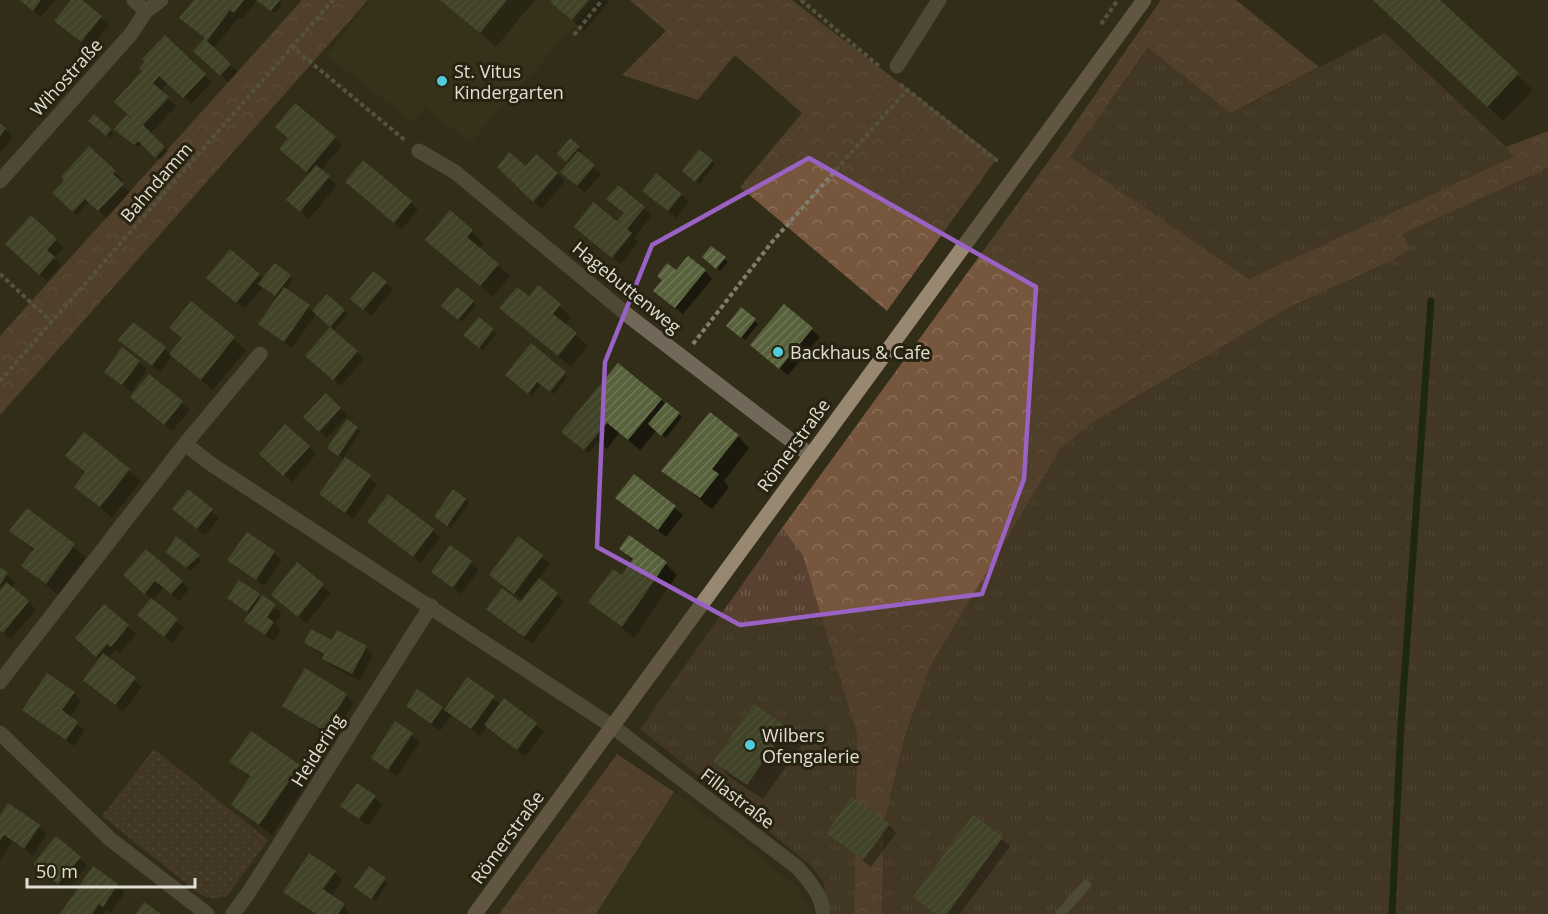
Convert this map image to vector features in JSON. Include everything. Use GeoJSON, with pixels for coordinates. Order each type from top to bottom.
{"type":"FeatureCollection","features":[{"type":"Feature","properties":{"kind":"street"},"geometry":{"type":"LineString","coordinates":[[134,0],[146,11]]}},
{"type":"Feature","properties":{"kind":"street","name":"Wihostraße"},"geometry":{"type":"LineString","coordinates":[[0,181],[131,34],[146,11],[161,0]]}},
{"type":"Feature","properties":{"kind":"street"},"geometry":{"type":"LineString","coordinates":[[897,66],[939,0]]}},
{"type":"Feature","properties":{"kind":"street","name":"Römerstraße"},"geometry":{"type":"LineString","coordinates":[[475,914],[1144,0]]}},
{"type":"Feature","properties":{"kind":"street","name":"Hagebuttenweg"},"geometry":{"type":"LineString","coordinates":[[419,151],[455,172],[683,358],[810,455]]}},
{"type":"Feature","properties":{"kind":"street"},"geometry":{"type":"LineString","coordinates":[[0,682],[185,444],[260,354]]}},
{"type":"Feature","properties":{"kind":"street"},"geometry":{"type":"LineString","coordinates":[[185,444],[212,464],[612,726]]}},
{"type":"Feature","properties":{"kind":"street","name":"Heidering"},"geometry":{"type":"LineString","coordinates":[[233,914],[431,606]]}},
{"type":"Feature","properties":{"kind":"street","name":"Fillastraße"},"geometry":{"type":"LineString","coordinates":[[612,726],[798,868],[814,887],[823,907],[823,914]]}},
{"type":"Feature","properties":{"kind":"street"},"geometry":{"type":"LineString","coordinates":[[0,733],[110,839],[207,914]]}},
{"type":"Feature","properties":{"kind":"lane"},"geometry":{"type":"LineString","coordinates":[[1060,914],[1086,885]]}},
{"type":"Feature","properties":{"kind":"path","name":"Bahndamm"},"geometry":{"type":"LineString","coordinates":[[0,381],[333,0]]}},
{"type":"Feature","properties":{"kind":"path"},"geometry":{"type":"LineString","coordinates":[[574,35],[602,0]]}},
{"type":"Feature","properties":{"kind":"path"},"geometry":{"type":"LineString","coordinates":[[291,46],[419,151]]}},
{"type":"Feature","properties":{"kind":"path"},"geometry":{"type":"LineString","coordinates":[[683,358],[772,242],[908,90]]}},
{"type":"Feature","properties":{"kind":"path"},"geometry":{"type":"LineString","coordinates":[[0,274],[53,323]]}},
{"type":"Feature","properties":{"kind":"highlighted area"},"geometry":{"type":"Polygon","coordinates":[[[809,158],[1036,287],[1024,479],[982,594],[740,625],[597,547],[605,362],[652,245],[809,158]]]}},
{"type":"Feature","properties":{"kind":"shaded area","name":"St. Vitus Kindergarten"},"geometry":{"type":"Polygon","coordinates":[[[371,0],[597,0],[470,143],[425,107],[412,122],[327,55],[371,0]]]}},
{"type":"Feature","properties":{"kind":"shaded area"},"geometry":{"type":"Polygon","coordinates":[[[674,792],[760,855],[798,889],[814,914],[596,914],[674,792]]]}},
{"type":"Feature","properties":{"kind":"green space"},"geometry":{"type":"Polygon","coordinates":[[[302,0],[368,0],[0,415],[0,336],[302,0]]]}},
{"type":"Feature","properties":{"kind":"green space"},"geometry":{"type":"Polygon","coordinates":[[[630,0],[792,0],[997,158],[887,311],[740,187],[802,113],[735,55],[698,100],[622,75],[666,31],[630,0]]]}},
{"type":"Feature","properties":{"kind":"green space"},"geometry":{"type":"Polygon","coordinates":[[[1161,0],[1236,0],[1319,67],[1231,113],[1148,48],[1070,157],[1249,279],[1513,157],[1506,147],[1548,131],[1548,168],[1402,234],[1411,249],[1393,260],[1290,307],[1093,422],[1061,448],[931,665],[906,732],[884,822],[882,914],[854,914],[857,735],[803,556],[782,528],[1058,148],[1161,0]]]}},
{"type":"Feature","properties":{"kind":"green space"},"geometry":{"type":"Polygon","coordinates":[[[1385,33],[1514,157],[1249,279],[1069,157],[1149,48],[1232,113],[1385,33]]]}},
{"type":"Feature","properties":{"kind":"green space"},"geometry":{"type":"Polygon","coordinates":[[[1548,168],[1548,914],[882,914],[884,822],[906,732],[931,665],[1061,448],[1093,422],[1290,307],[1393,260],[1411,249],[1401,234],[1548,168]]]}},
{"type":"Feature","properties":{"kind":"green space"},"geometry":{"type":"Polygon","coordinates":[[[782,528],[803,556],[857,735],[854,914],[829,914],[823,881],[807,862],[640,729],[782,528]]]}},
{"type":"Feature","properties":{"kind":"green space"},"geometry":{"type":"Polygon","coordinates":[[[154,749],[268,840],[227,896],[215,899],[202,896],[102,816],[154,749]]]}},
{"type":"Feature","properties":{"kind":"green space"},"geometry":{"type":"Polygon","coordinates":[[[617,754],[674,792],[596,914],[499,914],[617,754]]]}},
{"type":"Feature","properties":{"kind":"building"},"geometry":{"type":"Polygon","coordinates":[[[19,0],[41,0],[33,11],[19,0]]]}},
{"type":"Feature","properties":{"kind":"building"},"geometry":{"type":"Polygon","coordinates":[[[71,0],[82,0],[102,16],[81,42],[54,21],[71,0]]]}},
{"type":"Feature","properties":{"kind":"building"},"geometry":{"type":"Polygon","coordinates":[[[194,0],[244,0],[234,13],[230,10],[207,41],[231,64],[220,76],[193,51],[205,38],[179,18],[194,0]]]}},
{"type":"Feature","properties":{"kind":"building"},"geometry":{"type":"Polygon","coordinates":[[[256,0],[280,0],[271,11],[256,0]]]}},
{"type":"Feature","properties":{"kind":"building"},"geometry":{"type":"Polygon","coordinates":[[[440,0],[507,0],[480,33],[440,0]]]}},
{"type":"Feature","properties":{"kind":"building"},"geometry":{"type":"Polygon","coordinates":[[[552,0],[589,0],[572,20],[550,2],[552,0]]]}},
{"type":"Feature","properties":{"kind":"building"},"geometry":{"type":"Polygon","coordinates":[[[1373,0],[1440,0],[1519,73],[1487,107],[1373,0]]]}},
{"type":"Feature","properties":{"kind":"building"},"geometry":{"type":"Polygon","coordinates":[[[165,35],[206,74],[183,98],[159,76],[153,83],[169,97],[143,125],[165,147],[155,158],[138,141],[134,145],[114,129],[127,115],[135,121],[114,102],[142,71],[139,68],[145,62],[142,59],[165,35]]]}},
{"type":"Feature","properties":{"kind":"building"},"geometry":{"type":"Polygon","coordinates":[[[295,103],[336,137],[306,172],[279,149],[288,138],[275,127],[295,103]]]}},
{"type":"Feature","properties":{"kind":"building"},"geometry":{"type":"Polygon","coordinates":[[[94,114],[111,129],[106,136],[88,121],[94,114]]]}},
{"type":"Feature","properties":{"kind":"building"},"geometry":{"type":"Polygon","coordinates":[[[0,124],[6,128],[0,136],[0,124]]]}},
{"type":"Feature","properties":{"kind":"building"},"geometry":{"type":"Polygon","coordinates":[[[570,138],[580,146],[566,162],[557,154],[570,138]]]}},
{"type":"Feature","properties":{"kind":"building"},"geometry":{"type":"Polygon","coordinates":[[[89,146],[116,171],[113,174],[124,184],[98,211],[85,199],[73,212],[52,193],[64,180],[61,177],[89,146]]]}},
{"type":"Feature","properties":{"kind":"building"},"geometry":{"type":"Polygon","coordinates":[[[699,149],[713,160],[695,182],[682,171],[699,149]]]}},
{"type":"Feature","properties":{"kind":"building"},"geometry":{"type":"Polygon","coordinates":[[[578,151],[595,165],[577,186],[560,172],[578,151]]]}},
{"type":"Feature","properties":{"kind":"building"},"geometry":{"type":"Polygon","coordinates":[[[509,152],[526,166],[536,154],[558,173],[533,202],[497,167],[509,152]]]}},
{"type":"Feature","properties":{"kind":"building"},"geometry":{"type":"Polygon","coordinates":[[[363,160],[412,201],[394,223],[345,182],[363,160]]]}},
{"type":"Feature","properties":{"kind":"building"},"geometry":{"type":"Polygon","coordinates":[[[316,165],[330,176],[300,212],[286,200],[316,165]]]}},
{"type":"Feature","properties":{"kind":"building"},"geometry":{"type":"Polygon","coordinates":[[[656,173],[682,194],[668,211],[642,191],[656,173]]]}},
{"type":"Feature","properties":{"kind":"building"},"geometry":{"type":"Polygon","coordinates":[[[618,185],[645,207],[627,229],[632,233],[612,258],[574,227],[593,202],[617,221],[624,213],[606,199],[618,185]]]}},
{"type":"Feature","properties":{"kind":"building"},"geometry":{"type":"Polygon","coordinates":[[[450,210],[473,230],[467,237],[499,264],[480,286],[425,240],[450,210]]]}},
{"type":"Feature","properties":{"kind":"building"},"geometry":{"type":"Polygon","coordinates":[[[31,215],[57,239],[47,250],[55,257],[39,275],[5,244],[31,215]]]}},
{"type":"Feature","properties":{"kind":"building"},"geometry":{"type":"Polygon","coordinates":[[[711,246],[726,257],[716,269],[702,257],[711,246]]]}},
{"type":"Feature","properties":{"kind":"building"},"geometry":{"type":"Polygon","coordinates":[[[230,249],[260,274],[236,303],[206,278],[230,249]]]}},
{"type":"Feature","properties":{"kind":"building"},"geometry":{"type":"Polygon","coordinates":[[[688,256],[706,270],[675,308],[653,291],[662,280],[657,276],[667,263],[676,270],[688,256]]]}},
{"type":"Feature","properties":{"kind":"building"},"geometry":{"type":"Polygon","coordinates":[[[275,263],[291,275],[275,296],[258,284],[275,263]]]}},
{"type":"Feature","properties":{"kind":"building"},"geometry":{"type":"Polygon","coordinates":[[[373,271],[387,282],[363,310],[350,299],[373,271]]]}},
{"type":"Feature","properties":{"kind":"building"},"geometry":{"type":"Polygon","coordinates":[[[538,285],[561,304],[553,314],[577,333],[558,356],[499,308],[517,287],[529,296],[538,285]]]}},
{"type":"Feature","properties":{"kind":"building"},"geometry":{"type":"Polygon","coordinates":[[[284,287],[310,305],[284,342],[258,324],[284,287]]]}},
{"type":"Feature","properties":{"kind":"building"},"geometry":{"type":"Polygon","coordinates":[[[457,287],[474,301],[458,320],[441,306],[457,287]]]}},
{"type":"Feature","properties":{"kind":"building"},"geometry":{"type":"Polygon","coordinates":[[[327,294],[345,310],[330,327],[312,311],[327,294]]]}},
{"type":"Feature","properties":{"kind":"building"},"geometry":{"type":"Polygon","coordinates":[[[191,301],[235,337],[201,380],[169,354],[182,338],[169,328],[191,301]]]}},
{"type":"Feature","properties":{"kind":"building"},"geometry":{"type":"Polygon","coordinates":[[[784,304],[813,328],[779,369],[750,345],[784,304]]]}},
{"type":"Feature","properties":{"kind":"building"},"geometry":{"type":"Polygon","coordinates":[[[741,307],[756,319],[741,338],[726,326],[741,307]]]}},
{"type":"Feature","properties":{"kind":"building"},"geometry":{"type":"Polygon","coordinates":[[[479,317],[494,329],[479,348],[463,335],[479,317]]]}},
{"type":"Feature","properties":{"kind":"building"},"geometry":{"type":"Polygon","coordinates":[[[133,322],[166,347],[152,366],[118,340],[133,322]]]}},
{"type":"Feature","properties":{"kind":"building"},"geometry":{"type":"Polygon","coordinates":[[[330,327],[358,351],[333,380],[305,356],[330,327]]]}},
{"type":"Feature","properties":{"kind":"building"},"geometry":{"type":"Polygon","coordinates":[[[531,343],[566,372],[550,392],[537,382],[528,394],[505,375],[531,343]]]}},
{"type":"Feature","properties":{"kind":"building"},"geometry":{"type":"Polygon","coordinates":[[[122,347],[140,361],[122,385],[104,372],[122,347]]]}},
{"type":"Feature","properties":{"kind":"building"},"geometry":{"type":"Polygon","coordinates":[[[618,363],[662,399],[628,440],[607,423],[584,450],[561,432],[618,363]]]}},
{"type":"Feature","properties":{"kind":"building"},"geometry":{"type":"Polygon","coordinates":[[[149,374],[183,401],[164,425],[130,397],[149,374]]]}},
{"type":"Feature","properties":{"kind":"building"},"geometry":{"type":"Polygon","coordinates":[[[326,393],[341,408],[319,432],[303,417],[326,393]]]}},
{"type":"Feature","properties":{"kind":"building"},"geometry":{"type":"Polygon","coordinates":[[[666,402],[680,413],[661,436],[648,424],[666,402]]]}},
{"type":"Feature","properties":{"kind":"building"},"geometry":{"type":"Polygon","coordinates":[[[710,412],[739,435],[712,469],[719,474],[700,498],[661,471],[710,412]]]}},
{"type":"Feature","properties":{"kind":"building"},"geometry":{"type":"Polygon","coordinates":[[[347,419],[358,427],[338,456],[327,448],[347,419]]]}},
{"type":"Feature","properties":{"kind":"building"},"geometry":{"type":"Polygon","coordinates":[[[285,424],[310,446],[283,476],[259,454],[285,424]]]}},
{"type":"Feature","properties":{"kind":"building"},"geometry":{"type":"Polygon","coordinates":[[[84,432],[130,469],[100,507],[74,487],[85,472],[65,456],[84,432]]]}},
{"type":"Feature","properties":{"kind":"building"},"geometry":{"type":"Polygon","coordinates":[[[345,457],[371,475],[345,513],[319,494],[345,457]]]}},
{"type":"Feature","properties":{"kind":"building"},"geometry":{"type":"Polygon","coordinates":[[[634,474],[676,506],[658,530],[615,498],[634,474]]]}},
{"type":"Feature","properties":{"kind":"building"},"geometry":{"type":"Polygon","coordinates":[[[188,489],[213,509],[197,529],[172,509],[188,489]]]}},
{"type":"Feature","properties":{"kind":"building"},"geometry":{"type":"Polygon","coordinates":[[[453,489],[466,499],[447,526],[434,516],[453,489]]]}},
{"type":"Feature","properties":{"kind":"building"},"geometry":{"type":"Polygon","coordinates":[[[388,494],[434,529],[413,557],[367,522],[388,494]]]}},
{"type":"Feature","properties":{"kind":"building"},"geometry":{"type":"Polygon","coordinates":[[[27,508],[75,544],[46,584],[21,566],[34,549],[9,531],[27,508]]]}},
{"type":"Feature","properties":{"kind":"building"},"geometry":{"type":"Polygon","coordinates":[[[247,532],[275,551],[256,580],[227,560],[247,532]]]}},
{"type":"Feature","properties":{"kind":"building"},"geometry":{"type":"Polygon","coordinates":[[[629,535],[667,562],[622,627],[588,602],[613,569],[622,575],[633,559],[619,549],[629,535]]]}},
{"type":"Feature","properties":{"kind":"building"},"geometry":{"type":"Polygon","coordinates":[[[176,536],[200,555],[186,568],[166,552],[176,536]]]}},
{"type":"Feature","properties":{"kind":"building"},"geometry":{"type":"Polygon","coordinates":[[[518,536],[543,555],[514,594],[489,575],[518,536]]]}},
{"type":"Feature","properties":{"kind":"building"},"geometry":{"type":"Polygon","coordinates":[[[450,545],[472,561],[453,588],[431,572],[450,545]]]}},
{"type":"Feature","properties":{"kind":"building"},"geometry":{"type":"Polygon","coordinates":[[[146,549],[183,581],[171,594],[155,581],[144,594],[123,575],[146,549]]]}},
{"type":"Feature","properties":{"kind":"building"},"geometry":{"type":"Polygon","coordinates":[[[297,562],[324,584],[298,617],[271,595],[297,562]]]}},
{"type":"Feature","properties":{"kind":"building"},"geometry":{"type":"Polygon","coordinates":[[[0,567],[8,573],[0,585],[0,567]]]}},
{"type":"Feature","properties":{"kind":"building"},"geometry":{"type":"Polygon","coordinates":[[[539,578],[558,593],[524,637],[486,609],[502,588],[520,602],[539,578]]]}},
{"type":"Feature","properties":{"kind":"building"},"geometry":{"type":"Polygon","coordinates":[[[239,580],[260,594],[247,612],[227,598],[239,580]]]}},
{"type":"Feature","properties":{"kind":"building"},"geometry":{"type":"Polygon","coordinates":[[[6,582],[29,601],[3,633],[0,631],[0,590],[6,582]]]}},
{"type":"Feature","properties":{"kind":"building"},"geometry":{"type":"Polygon","coordinates":[[[262,595],[276,604],[267,617],[274,622],[265,635],[244,621],[262,595]]]}},
{"type":"Feature","properties":{"kind":"building"},"geometry":{"type":"Polygon","coordinates":[[[151,598],[178,619],[164,637],[137,615],[151,598]]]}},
{"type":"Feature","properties":{"kind":"building"},"geometry":{"type":"Polygon","coordinates":[[[104,604],[129,625],[111,647],[107,644],[96,657],[75,638],[104,604]]]}},
{"type":"Feature","properties":{"kind":"building"},"geometry":{"type":"Polygon","coordinates":[[[311,629],[332,640],[337,630],[367,646],[352,674],[322,659],[324,654],[304,643],[311,629]]]}},
{"type":"Feature","properties":{"kind":"building"},"geometry":{"type":"Polygon","coordinates":[[[103,653],[136,678],[115,705],[83,680],[103,653]]]}},
{"type":"Feature","properties":{"kind":"building"},"geometry":{"type":"Polygon","coordinates":[[[305,668],[347,694],[324,731],[282,706],[305,668]]]}},
{"type":"Feature","properties":{"kind":"building"},"geometry":{"type":"Polygon","coordinates":[[[47,673],[75,692],[62,710],[78,722],[66,740],[22,710],[47,673]]]}},
{"type":"Feature","properties":{"kind":"building"},"geometry":{"type":"Polygon","coordinates":[[[467,677],[495,696],[471,729],[444,710],[467,677]]]}},
{"type":"Feature","properties":{"kind":"building"},"geometry":{"type":"Polygon","coordinates":[[[417,689],[443,707],[431,724],[406,706],[417,689]]]}},
{"type":"Feature","properties":{"kind":"building"},"geometry":{"type":"Polygon","coordinates":[[[504,698],[537,723],[517,750],[484,725],[504,698]]]}},
{"type":"Feature","properties":{"kind":"building","name":"Wilbers Ofengalerie"},"geometry":{"type":"Polygon","coordinates":[[[754,704],[787,727],[747,785],[713,762],[754,704]]]}},
{"type":"Feature","properties":{"kind":"building"},"geometry":{"type":"Polygon","coordinates":[[[395,721],[413,733],[388,770],[371,758],[395,721]]]}},
{"type":"Feature","properties":{"kind":"building"},"geometry":{"type":"Polygon","coordinates":[[[251,731],[300,765],[259,825],[231,805],[250,776],[229,762],[251,731]]]}},
{"type":"Feature","properties":{"kind":"building"},"geometry":{"type":"Polygon","coordinates":[[[357,783],[376,796],[359,819],[340,806],[357,783]]]}},
{"type":"Feature","properties":{"kind":"building"},"geometry":{"type":"Polygon","coordinates":[[[852,797],[890,824],[863,860],[826,833],[852,797]]]}},
{"type":"Feature","properties":{"kind":"building"},"geometry":{"type":"Polygon","coordinates":[[[8,803],[40,825],[24,849],[4,835],[0,841],[0,815],[8,803]]]}},
{"type":"Feature","properties":{"kind":"building"},"geometry":{"type":"Polygon","coordinates":[[[973,815],[1003,837],[947,914],[936,914],[913,897],[973,815]]]}},
{"type":"Feature","properties":{"kind":"building"},"geometry":{"type":"Polygon","coordinates":[[[56,836],[81,857],[58,884],[33,864],[56,836]]]}},
{"type":"Feature","properties":{"kind":"building"},"geometry":{"type":"Polygon","coordinates":[[[309,853],[336,871],[323,889],[345,904],[338,914],[316,914],[283,892],[309,853]]]}},
{"type":"Feature","properties":{"kind":"building"},"geometry":{"type":"Polygon","coordinates":[[[93,866],[118,884],[103,907],[99,904],[92,914],[60,914],[93,866]]]}},
{"type":"Feature","properties":{"kind":"building"},"geometry":{"type":"Polygon","coordinates":[[[369,866],[386,878],[371,899],[354,887],[369,866]]]}},
{"type":"Feature","properties":{"kind":"building"},"geometry":{"type":"Polygon","coordinates":[[[144,902],[161,914],[136,914],[144,902]]]}},
{"type":"Feature","properties":{"kind":"waterway"},"geometry":{"type":"LineString","coordinates":[[1392,914],[1401,724],[1431,301]]}},
{"type":"Feature","properties":{"kind":"place","name":"St. Vitus Kindergarten"},"geometry":{"type":"Point","coordinates":[442,81]}},
{"type":"Feature","properties":{"kind":"place","name":"Backhaus & Cafe"},"geometry":{"type":"Point","coordinates":[778,352]}},
{"type":"Feature","properties":{"kind":"place","name":"Wilbers Ofengalerie"},"geometry":{"type":"Point","coordinates":[750,745]}}]}
